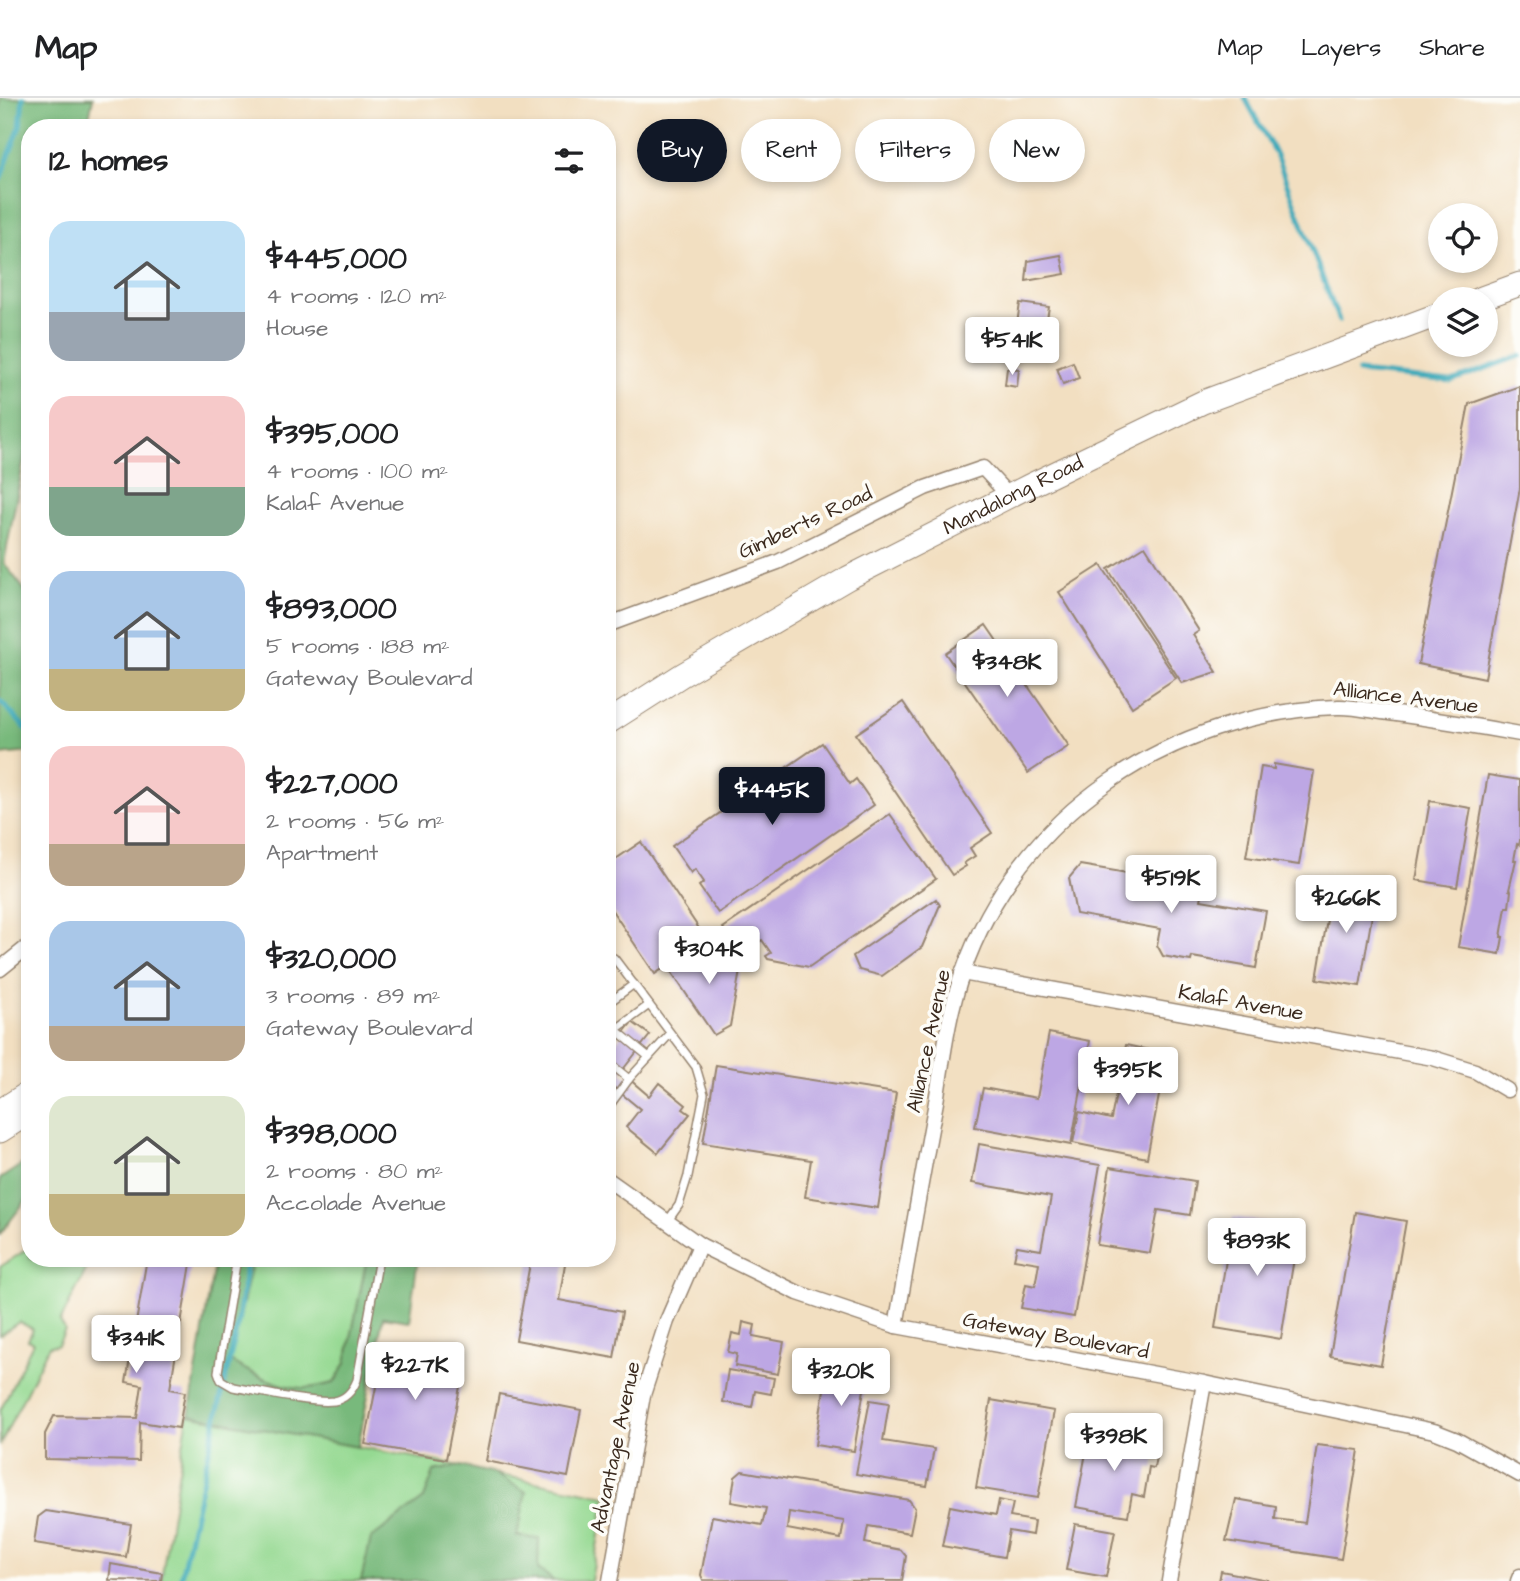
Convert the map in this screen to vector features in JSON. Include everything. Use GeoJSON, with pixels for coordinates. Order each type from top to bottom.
{"type":"FeatureCollection","features":[{"type":"Feature","properties":{"kind":"main road"},"geometry":{"type":"LineString","coordinates":[[1498,292],[1520,284]]}},
{"type":"Feature","properties":{"kind":"main road","name":"Mandalong Road"},"geometry":{"type":"LineString","coordinates":[[616,717],[682,675],[848,578],[1009,496],[1203,402],[1428,318]]}},
{"type":"Feature","properties":{"kind":"main road"},"geometry":{"type":"LineString","coordinates":[[0,1111],[21,1098]]}},
{"type":"Feature","properties":{"kind":"main road"},"geometry":{"type":"LineString","coordinates":[[0,1131],[21,1118]]}},
{"type":"Feature","properties":{"kind":"street","name":"Gimberts Road"},"geometry":{"type":"LineString","coordinates":[[616,622],[778,562],[925,488],[983,468],[1009,496]]}},
{"type":"Feature","properties":{"kind":"street","name":"Alliance Avenue"},"geometry":{"type":"LineString","coordinates":[[896,1326],[942,1067],[962,974],[979,930],[1012,877],[1065,815],[1126,768],[1183,739],[1261,715],[1339,706],[1520,734]]}},
{"type":"Feature","properties":{"kind":"street"},"geometry":{"type":"LineString","coordinates":[[0,969],[21,952]]}},
{"type":"Feature","properties":{"kind":"street","name":"Kalaf Avenue"},"geometry":{"type":"LineString","coordinates":[[962,974],[1433,1058],[1475,1071],[1507,1090]]}},
{"type":"Feature","properties":{"kind":"street","name":"Gateway Boulevard"},"geometry":{"type":"LineString","coordinates":[[616,1185],[700,1245],[798,1293],[896,1326],[1204,1383],[1434,1431],[1457,1440],[1520,1475]]}},
{"type":"Feature","properties":{"kind":"street","name":"Advantage Avenue"},"geometry":{"type":"LineString","coordinates":[[610,1581],[643,1395],[667,1321],[700,1245]]}},
{"type":"Feature","properties":{"kind":"street"},"geometry":{"type":"LineString","coordinates":[[1169,1581],[1204,1383]]}},
{"type":"Feature","properties":{"kind":"lane"},"geometry":{"type":"LineString","coordinates":[[616,961],[696,1067],[704,1094],[688,1176],[679,1205],[667,1222]]}},
{"type":"Feature","properties":{"kind":"lane"},"geometry":{"type":"LineString","coordinates":[[616,997],[634,984]]}},
{"type":"Feature","properties":{"kind":"lane"},"geometry":{"type":"LineString","coordinates":[[649,1005],[616,1030],[649,1057]]}},
{"type":"Feature","properties":{"kind":"lane"},"geometry":{"type":"LineString","coordinates":[[616,1093],[670,1034]]}},
{"type":"Feature","properties":{"kind":"lane"},"geometry":{"type":"LineString","coordinates":[[616,1068],[629,1079]]}},
{"type":"Feature","properties":{"kind":"lane"},"geometry":{"type":"LineString","coordinates":[[236,1267],[218,1372],[221,1380],[233,1387],[320,1401],[337,1401],[352,1392],[357,1380],[377,1267]]}},
{"type":"Feature","properties":{"kind":"green space"},"geometry":{"type":"Polygon","coordinates":[[[0,98],[93,98],[89,119],[21,119],[21,475],[4,563],[21,585],[21,753],[0,755],[0,98]]]}},
{"type":"Feature","properties":{"kind":"green space"},"geometry":{"type":"Polygon","coordinates":[[[21,1165],[21,1207],[0,1234],[0,1179],[21,1165]]]}},
{"type":"Feature","properties":{"kind":"green space"},"geometry":{"type":"Polygon","coordinates":[[[21,1253],[21,1267],[88,1267],[60,1322],[65,1330],[58,1345],[49,1346],[0,1445],[0,1411],[33,1343],[28,1340],[33,1329],[19,1322],[0,1335],[0,1267],[21,1253]]]}},
{"type":"Feature","properties":{"kind":"green space"},"geometry":{"type":"Polygon","coordinates":[[[214,1267],[251,1267],[230,1361],[276,1383],[305,1388],[334,1383],[346,1363],[365,1267],[417,1267],[409,1321],[383,1317],[358,1447],[189,1415],[214,1267]]]}},
{"type":"Feature","properties":{"kind":"green space"},"geometry":{"type":"Polygon","coordinates":[[[251,1267],[365,1267],[346,1363],[334,1383],[309,1388],[292,1387],[264,1378],[230,1361],[251,1267]]]}},
{"type":"Feature","properties":{"kind":"green space"},"geometry":{"type":"Polygon","coordinates":[[[188,1415],[461,1466],[435,1471],[424,1499],[372,1538],[361,1581],[161,1581],[188,1415]]]}},
{"type":"Feature","properties":{"kind":"green space"},"geometry":{"type":"Polygon","coordinates":[[[461,1466],[495,1474],[526,1492],[517,1536],[539,1539],[538,1569],[554,1581],[361,1581],[371,1538],[424,1499],[434,1471],[461,1466]]]}},
{"type":"Feature","properties":{"kind":"green space"},"geometry":{"type":"Polygon","coordinates":[[[495,1474],[606,1496],[591,1581],[554,1581],[538,1569],[517,1536],[525,1493],[495,1474]]]}},
{"type":"Feature","properties":{"kind":"building"},"geometry":{"type":"Polygon","coordinates":[[[1061,255],[1065,274],[1026,281],[1028,261],[1061,255]]]}},
{"type":"Feature","properties":{"kind":"building"},"geometry":{"type":"Polygon","coordinates":[[[1020,303],[1049,307],[1043,342],[1015,338],[1020,303]]]}},
{"type":"Feature","properties":{"kind":"building"},"geometry":{"type":"Polygon","coordinates":[[[1073,362],[1079,378],[1063,384],[1057,368],[1073,362]]]}},
{"type":"Feature","properties":{"kind":"building"},"geometry":{"type":"Polygon","coordinates":[[[1007,368],[1019,369],[1017,387],[1005,385],[1007,368]]]}},
{"type":"Feature","properties":{"kind":"building"},"geometry":{"type":"Polygon","coordinates":[[[1520,386],[1520,488],[1485,678],[1418,664],[1469,404],[1520,386]]]}},
{"type":"Feature","properties":{"kind":"building"},"geometry":{"type":"Polygon","coordinates":[[[1145,546],[1199,631],[1193,635],[1217,672],[1182,683],[1108,569],[1145,546]]]}},
{"type":"Feature","properties":{"kind":"building"},"geometry":{"type":"Polygon","coordinates":[[[1101,565],[1176,678],[1132,707],[1059,592],[1101,565]]]}},
{"type":"Feature","properties":{"kind":"building"},"geometry":{"type":"Polygon","coordinates":[[[986,625],[1069,746],[1028,773],[945,653],[986,625]]]}},
{"type":"Feature","properties":{"kind":"building"},"geometry":{"type":"Polygon","coordinates":[[[903,702],[992,833],[970,848],[975,856],[952,875],[856,734],[903,702]]]}},
{"type":"Feature","properties":{"kind":"building"},"geometry":{"type":"Polygon","coordinates":[[[822,743],[850,784],[856,779],[874,805],[718,913],[699,886],[704,882],[695,869],[691,873],[672,846],[822,743]]]}},
{"type":"Feature","properties":{"kind":"building"},"geometry":{"type":"Polygon","coordinates":[[[1274,764],[1314,771],[1299,865],[1246,857],[1261,767],[1274,769],[1274,764]]]}},
{"type":"Feature","properties":{"kind":"building"},"geometry":{"type":"Polygon","coordinates":[[[1488,775],[1520,780],[1520,841],[1514,860],[1500,954],[1458,947],[1488,775]]]}},
{"type":"Feature","properties":{"kind":"building"},"geometry":{"type":"Polygon","coordinates":[[[1430,801],[1471,808],[1457,887],[1416,880],[1430,801]]]}},
{"type":"Feature","properties":{"kind":"building"},"geometry":{"type":"Polygon","coordinates":[[[890,814],[936,879],[809,967],[768,959],[766,956],[771,953],[762,940],[745,951],[732,941],[723,928],[890,814]]]}},
{"type":"Feature","properties":{"kind":"building"},"geometry":{"type":"Polygon","coordinates":[[[641,842],[706,939],[655,974],[616,916],[616,859],[641,842]]]}},
{"type":"Feature","properties":{"kind":"building"},"geometry":{"type":"Polygon","coordinates":[[[1080,865],[1204,886],[1201,900],[1266,911],[1256,968],[1192,957],[1191,961],[1163,956],[1157,945],[1160,929],[1076,914],[1069,878],[1080,865]]]}},
{"type":"Feature","properties":{"kind":"building"},"geometry":{"type":"Polygon","coordinates":[[[1333,884],[1376,892],[1360,986],[1317,979],[1333,884]]]}},
{"type":"Feature","properties":{"kind":"building"},"geometry":{"type":"Polygon","coordinates":[[[936,899],[940,905],[922,947],[882,976],[859,970],[853,956],[936,899]]]}},
{"type":"Feature","properties":{"kind":"building"},"geometry":{"type":"Polygon","coordinates":[[[698,949],[716,951],[740,971],[730,1026],[714,1035],[668,967],[698,949]]]}},
{"type":"Feature","properties":{"kind":"building"},"geometry":{"type":"Polygon","coordinates":[[[632,1022],[650,1035],[621,1072],[649,1096],[659,1083],[686,1105],[683,1109],[690,1114],[658,1153],[626,1127],[640,1109],[616,1089],[616,1042],[632,1022]]]}},
{"type":"Feature","properties":{"kind":"building"},"geometry":{"type":"Polygon","coordinates":[[[1049,1033],[1090,1041],[1071,1145],[975,1127],[983,1088],[1037,1098],[1049,1033]]]}},
{"type":"Feature","properties":{"kind":"building"},"geometry":{"type":"Polygon","coordinates":[[[1126,1045],[1167,1054],[1147,1158],[1073,1143],[1079,1112],[1111,1119],[1126,1045]]]}},
{"type":"Feature","properties":{"kind":"building"},"geometry":{"type":"Polygon","coordinates":[[[716,1065],[896,1093],[878,1208],[805,1197],[811,1160],[703,1143],[716,1065]]]}},
{"type":"Feature","properties":{"kind":"building"},"geometry":{"type":"Polygon","coordinates":[[[979,1144],[1100,1165],[1074,1317],[1021,1308],[1026,1284],[1035,1286],[1039,1263],[1014,1259],[1017,1246],[1041,1250],[1051,1197],[972,1183],[979,1144]]]}},
{"type":"Feature","properties":{"kind":"building"},"geometry":{"type":"Polygon","coordinates":[[[1110,1167],[1195,1181],[1190,1215],[1158,1210],[1150,1253],[1097,1245],[1110,1167]]]}},
{"type":"Feature","properties":{"kind":"building"},"geometry":{"type":"Polygon","coordinates":[[[1355,1212],[1406,1221],[1381,1365],[1330,1356],[1355,1212]]]}},
{"type":"Feature","properties":{"kind":"building"},"geometry":{"type":"Polygon","coordinates":[[[1233,1217],[1299,1227],[1281,1339],[1215,1328],[1233,1217]]]}},
{"type":"Feature","properties":{"kind":"building"},"geometry":{"type":"Polygon","coordinates":[[[145,1267],[190,1267],[170,1389],[185,1392],[179,1428],[140,1422],[139,1461],[45,1459],[45,1434],[54,1416],[137,1418],[142,1385],[126,1382],[145,1267]]]}},
{"type":"Feature","properties":{"kind":"building"},"geometry":{"type":"Polygon","coordinates":[[[529,1267],[564,1267],[559,1300],[622,1312],[614,1358],[516,1340],[529,1267]]]}},
{"type":"Feature","properties":{"kind":"building"},"geometry":{"type":"Polygon","coordinates":[[[743,1322],[755,1325],[753,1336],[784,1342],[778,1374],[735,1366],[737,1354],[728,1352],[732,1333],[741,1335],[743,1322]]]}},
{"type":"Feature","properties":{"kind":"building"},"geometry":{"type":"Polygon","coordinates":[[[384,1345],[465,1361],[446,1459],[365,1444],[384,1345]]]}},
{"type":"Feature","properties":{"kind":"building"},"geometry":{"type":"Polygon","coordinates":[[[828,1365],[867,1371],[854,1451],[815,1445],[828,1365]]]}},
{"type":"Feature","properties":{"kind":"building"},"geometry":{"type":"Polygon","coordinates":[[[728,1370],[774,1378],[771,1394],[755,1391],[752,1407],[723,1402],[728,1370]]]}},
{"type":"Feature","properties":{"kind":"building"},"geometry":{"type":"Polygon","coordinates":[[[499,1394],[581,1410],[568,1477],[486,1461],[499,1394]]]}},
{"type":"Feature","properties":{"kind":"building"},"geometry":{"type":"Polygon","coordinates":[[[870,1400],[889,1403],[883,1441],[934,1449],[927,1486],[856,1474],[870,1400]]]}},
{"type":"Feature","properties":{"kind":"building"},"geometry":{"type":"Polygon","coordinates":[[[991,1400],[1054,1411],[1038,1498],[976,1488],[991,1400]]]}},
{"type":"Feature","properties":{"kind":"building"},"geometry":{"type":"Polygon","coordinates":[[[1090,1431],[1153,1442],[1152,1450],[1157,1451],[1154,1468],[1149,1467],[1144,1497],[1132,1494],[1128,1516],[1076,1507],[1090,1431]]]}},
{"type":"Feature","properties":{"kind":"building"},"geometry":{"type":"Polygon","coordinates":[[[1317,1445],[1359,1450],[1341,1559],[1226,1541],[1236,1499],[1276,1506],[1275,1519],[1305,1523],[1317,1445]]]}},
{"type":"Feature","properties":{"kind":"building"},"geometry":{"type":"Polygon","coordinates":[[[742,1471],[909,1500],[915,1508],[910,1533],[868,1526],[865,1543],[901,1550],[906,1556],[902,1581],[703,1580],[701,1575],[712,1516],[762,1525],[766,1508],[731,1502],[735,1477],[742,1471]],[[789,1512],[787,1529],[841,1539],[844,1521],[789,1512]]]}},
{"type":"Feature","properties":{"kind":"building"},"geometry":{"type":"Polygon","coordinates":[[[999,1500],[1013,1503],[1010,1517],[1034,1521],[1032,1535],[1009,1531],[1004,1557],[942,1546],[950,1506],[996,1515],[999,1500]]]}},
{"type":"Feature","properties":{"kind":"building"},"geometry":{"type":"Polygon","coordinates":[[[46,1511],[131,1524],[126,1557],[34,1543],[38,1517],[46,1511]]]}},
{"type":"Feature","properties":{"kind":"building"},"geometry":{"type":"Polygon","coordinates":[[[1075,1524],[1115,1531],[1106,1577],[1066,1570],[1075,1524]]]}},
{"type":"Feature","properties":{"kind":"building"},"geometry":{"type":"Polygon","coordinates":[[[111,1564],[162,1573],[161,1581],[109,1580],[111,1564]]]}},
{"type":"Feature","properties":{"kind":"building"},"geometry":{"type":"Polygon","coordinates":[[[1221,1571],[1268,1580],[1268,1581],[1219,1581],[1221,1571]]]}},
{"type":"Feature","properties":{"kind":"waterway"},"geometry":{"type":"LineString","coordinates":[[0,180],[20,126],[23,98]]}},
{"type":"Feature","properties":{"kind":"waterway"},"geometry":{"type":"LineString","coordinates":[[1245,98],[1276,155],[1339,321]]}},
{"type":"Feature","properties":{"kind":"waterway"},"geometry":{"type":"LineString","coordinates":[[1358,372],[1451,381],[1520,356]]}},
{"type":"Feature","properties":{"kind":"waterway"},"geometry":{"type":"LineString","coordinates":[[0,701],[21,723]]}},
{"type":"Feature","properties":{"kind":"waterway"},"geometry":{"type":"LineString","coordinates":[[180,1581],[238,1322],[246,1267]]}}]}
